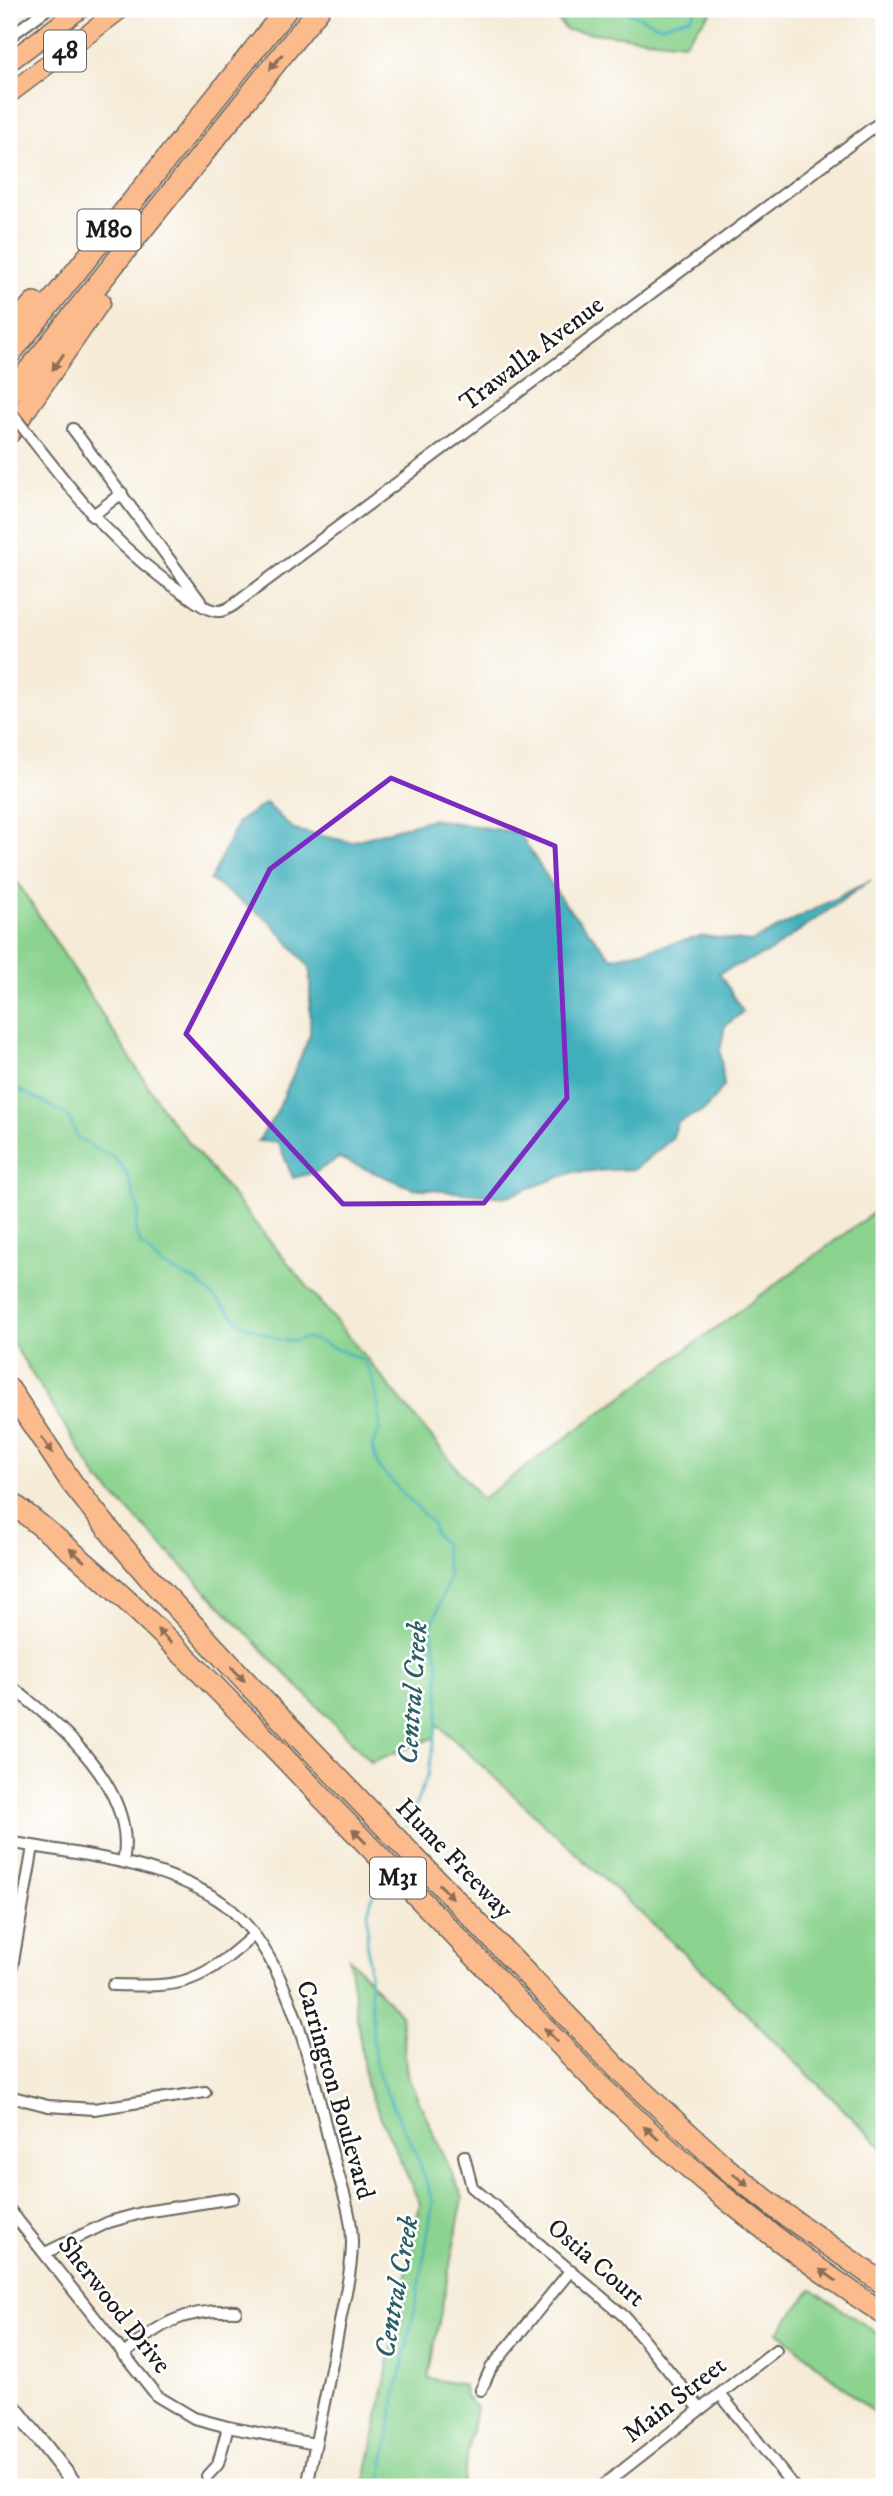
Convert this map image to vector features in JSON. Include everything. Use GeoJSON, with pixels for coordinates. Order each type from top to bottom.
{"type":"FeatureCollection","features":[{"type":"Feature","properties":{"kind":"highway","name":"M80"},"geometry":{"type":"LineString","coordinates":[[9,355],[287,9]]}},
{"type":"Feature","properties":{"kind":"highway","name":"M80"},"geometry":{"type":"LineString","coordinates":[[9,395],[319,9]]}},
{"type":"Feature","properties":{"kind":"highway"},"geometry":{"type":"LineString","coordinates":[[9,331],[210,106]]}},
{"type":"Feature","properties":{"kind":"highway"},"geometry":{"type":"LineString","coordinates":[[9,433],[209,146]]}},
{"type":"Feature","properties":{"kind":"highway","name":"Hume Freeway"},"geometry":{"type":"LineString","coordinates":[[9,1389],[72,1483],[153,1583],[262,1700],[617,2068],[726,2168],[810,2234],[884,2284]]}},
{"type":"Feature","properties":{"kind":"highway","name":"Hume Freeway"},"geometry":{"type":"LineString","coordinates":[[9,1501],[92,1568],[181,1653],[634,2118],[707,2183],[772,2235],[884,2314]]}},
{"type":"Feature","properties":{"kind":"main road","name":"48"},"geometry":{"type":"LineString","coordinates":[[9,62],[80,9]]}},
{"type":"Feature","properties":{"kind":"main road","name":"48"},"geometry":{"type":"LineString","coordinates":[[9,94],[121,9]]}},
{"type":"Feature","properties":{"kind":"street"},"geometry":{"type":"LineString","coordinates":[[9,37],[47,9]]}},
{"type":"Feature","properties":{"kind":"street","name":"Trawalla Avenue"},"geometry":{"type":"LineString","coordinates":[[204,606],[218,611],[239,601],[875,126],[884,123]]}},
{"type":"Feature","properties":{"kind":"street"},"geometry":{"type":"LineString","coordinates":[[9,410],[92,516],[130,554],[161,579],[204,606]]}},
{"type":"Feature","properties":{"kind":"street"},"geometry":{"type":"LineString","coordinates":[[73,429],[204,606]]}},
{"type":"Feature","properties":{"kind":"street"},"geometry":{"type":"LineString","coordinates":[[92,516],[122,493]]}},
{"type":"Feature","properties":{"kind":"street"},"geometry":{"type":"LineString","coordinates":[[9,1685],[39,1708],[76,1745],[109,1786],[121,1813],[123,1833],[119,1861]]}},
{"type":"Feature","properties":{"kind":"street","name":"Carrington Boulevard"},"geometry":{"type":"LineString","coordinates":[[9,1842],[119,1861],[163,1872],[219,1900],[254,1935],[273,1964],[288,1997],[309,2061],[348,2214],[352,2241],[350,2270],[307,2487]]}},
{"type":"Feature","properties":{"kind":"street"},"geometry":{"type":"LineString","coordinates":[[9,1984],[33,1847]]}},
{"type":"Feature","properties":{"kind":"street"},"geometry":{"type":"LineString","coordinates":[[113,1985],[156,1985],[188,1980],[218,1965],[254,1935]]}},
{"type":"Feature","properties":{"kind":"street"},"geometry":{"type":"LineString","coordinates":[[9,2096],[48,2106],[94,2109],[205,2092]]}},
{"type":"Feature","properties":{"kind":"street","name":"Ostia Court"},"geometry":{"type":"LineString","coordinates":[[464,2155],[472,2187],[625,2317],[700,2409]]}},
{"type":"Feature","properties":{"kind":"street"},"geometry":{"type":"LineString","coordinates":[[45,2253],[121,2219],[145,2212],[233,2198]]}},
{"type":"Feature","properties":{"kind":"street","name":"Sherwood Drive"},"geometry":{"type":"LineString","coordinates":[[9,2209],[157,2396],[194,2418],[315,2444]]}},
{"type":"Feature","properties":{"kind":"street"},"geometry":{"type":"LineString","coordinates":[[481,2389],[491,2368],[571,2270]]}},
{"type":"Feature","properties":{"kind":"street"},"geometry":{"type":"LineString","coordinates":[[123,2355],[159,2326],[182,2316],[208,2310],[236,2311]]}},
{"type":"Feature","properties":{"kind":"street","name":"Main Street"},"geometry":{"type":"LineString","coordinates":[[601,2487],[776,2350]]}},
{"type":"Feature","properties":{"kind":"street"},"geometry":{"type":"LineString","coordinates":[[720,2394],[792,2487]]}},
{"type":"Feature","properties":{"kind":"street"},"geometry":{"type":"LineString","coordinates":[[9,2401],[77,2487]]}},
{"type":"Feature","properties":{"kind":"street"},"geometry":{"type":"LineString","coordinates":[[207,2476],[218,2464],[228,2427]]}},
{"type":"Feature","properties":{"kind":"highlighted area"},"geometry":{"type":"Polygon","coordinates":[[[391,778],[555,846],[567,1098],[484,1203],[343,1204],[186,1034],[270,869],[391,778]]]}},
{"type":"Feature","properties":{"kind":"green space"},"geometry":{"type":"Polygon","coordinates":[[[549,9],[714,9],[684,43],[566,30],[549,9]]]}},
{"type":"Feature","properties":{"kind":"green space"},"geometry":{"type":"Polygon","coordinates":[[[9,869],[168,1117],[482,1499],[884,1205],[884,2149],[703,1971],[437,1724],[435,1737],[371,1762],[98,1479],[9,1337],[9,869]]]}},
{"type":"Feature","properties":{"kind":"green space"},"geometry":{"type":"Polygon","coordinates":[[[349,1958],[401,2015],[407,2075],[463,2198],[428,2378],[464,2385],[465,2397],[476,2407],[462,2484],[457,2487],[364,2487],[420,2204],[366,2084],[349,1958]]]}},
{"type":"Feature","properties":{"kind":"green space"},"geometry":{"type":"Polygon","coordinates":[[[812,2289],[884,2338],[884,2421],[778,2332],[812,2289]]]}},
{"type":"Feature","properties":{"kind":"water"},"geometry":{"type":"Polygon","coordinates":[[[266,803],[294,830],[351,842],[432,819],[519,833],[563,902],[612,958],[703,936],[751,942],[871,880],[769,952],[719,973],[743,1012],[725,1026],[720,1050],[724,1086],[705,1110],[678,1122],[672,1139],[635,1169],[574,1172],[505,1197],[412,1188],[339,1158],[316,1172],[293,1178],[278,1142],[258,1141],[277,1112],[310,1035],[310,968],[271,922],[210,880],[238,822],[266,803]]]}},
{"type":"Feature","properties":{"kind":"waterway"},"geometry":{"type":"LineString","coordinates":[[621,9],[660,26],[691,17],[697,9]]}},
{"type":"Feature","properties":{"kind":"waterway","name":"Central Creek"},"geometry":{"type":"LineString","coordinates":[[9,1086],[68,1116],[78,1138],[112,1156],[120,1164],[128,1177],[139,1211],[135,1230],[140,1243],[162,1265],[198,1282],[242,1324],[280,1340],[295,1341],[307,1338],[363,1360],[372,1377],[378,1404],[380,1428],[372,1447],[379,1468],[432,1523],[435,1534],[444,1544],[449,1579],[431,1628],[438,1662],[439,1705],[435,1737],[428,1774],[407,1826]]}},
{"type":"Feature","properties":{"kind":"waterway","name":"Central Creek"},"geometry":{"type":"LineString","coordinates":[[373,1895],[368,1912],[367,1940],[375,2061],[381,2081],[416,2153],[433,2202],[380,2487]]}}]}
